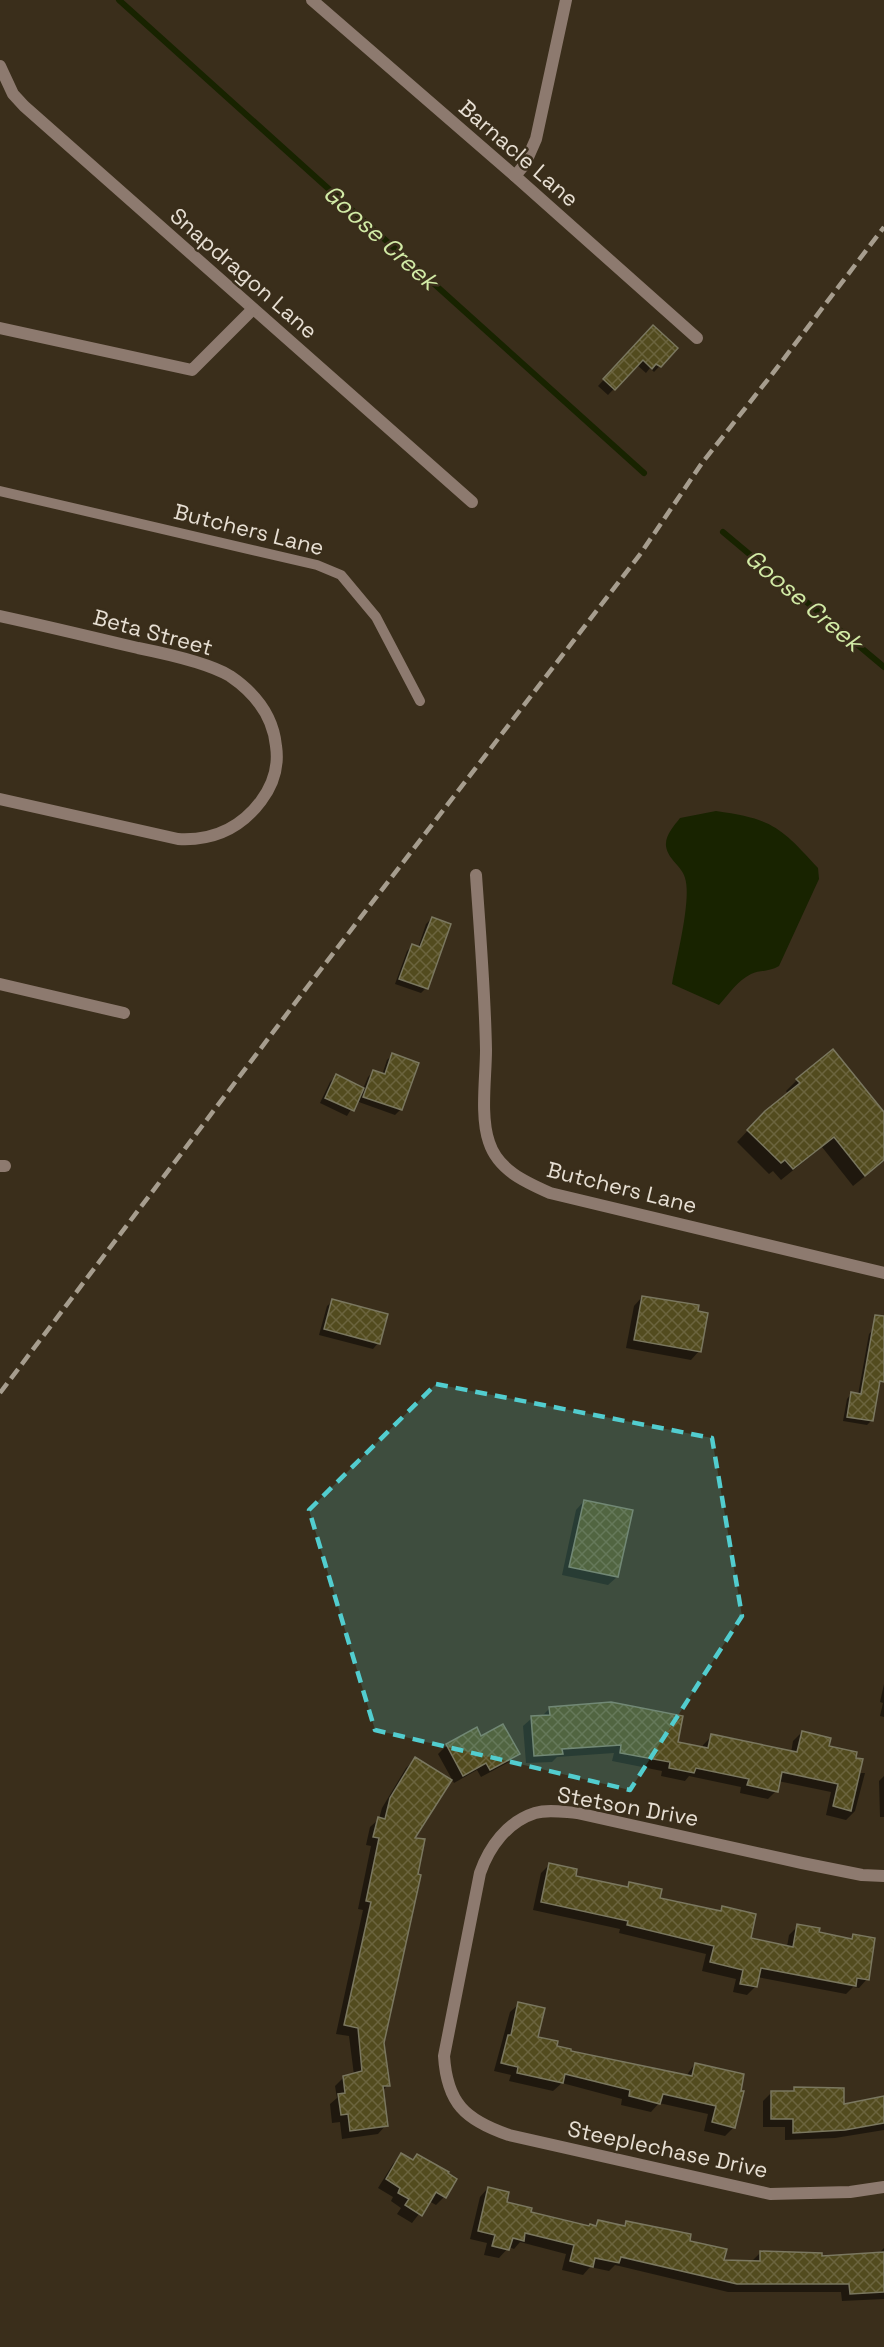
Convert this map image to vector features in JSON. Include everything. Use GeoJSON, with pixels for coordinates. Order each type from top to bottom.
{"type":"FeatureCollection","features":[{"type":"Feature","properties":{"kind":"street","name":"Barnacle Lane"},"geometry":{"type":"LineString","coordinates":[[312,0],[697,338]]}},
{"type":"Feature","properties":{"kind":"street"},"geometry":{"type":"LineString","coordinates":[[515,176],[525,164],[536,139],[566,0]]}},
{"type":"Feature","properties":{"kind":"street","name":"Snapdragon Lane"},"geometry":{"type":"LineString","coordinates":[[0,66],[13,94],[24,106],[472,502]]}},
{"type":"Feature","properties":{"kind":"street"},"geometry":{"type":"LineString","coordinates":[[0,328],[192,370],[253,309]]}},
{"type":"Feature","properties":{"kind":"street","name":"Beta Street"},"geometry":{"type":"LineString","coordinates":[[0,616],[177,657],[227,674],[247,689],[264,708],[274,731],[277,752],[275,774],[267,793],[254,811],[234,829],[195,840],[178,839],[0,799]]}},
{"type":"Feature","properties":{"kind":"street","name":"Butchers Lane"},"geometry":{"type":"LineString","coordinates":[[477,875],[486,1049],[486,1128],[489,1143],[502,1164],[519,1180],[550,1193],[884,1273]]}},
{"type":"Feature","properties":{"kind":"street"},"geometry":{"type":"LineString","coordinates":[[0,984],[124,1013]]}},
{"type":"Feature","properties":{"kind":"street","name":"Stetson Drive"},"geometry":{"type":"LineString","coordinates":[[456,2100],[445,2074],[444,2056],[480,1873],[492,1846],[520,1820],[543,1812],[577,1813],[802,1863],[861,1875],[884,1876]]}},
{"type":"Feature","properties":{"kind":"street","name":"Steeplechase Drive"},"geometry":{"type":"LineString","coordinates":[[456,2100],[462,2111],[484,2126],[509,2135],[734,2187],[770,2194],[850,2192],[884,2187]]}},
{"type":"Feature","properties":{"kind":"lane","name":"Butchers Lane"},"geometry":{"type":"LineString","coordinates":[[0,491],[317,565],[341,575],[376,617],[420,701]]}},
{"type":"Feature","properties":{"kind":"highlighted area"},"geometry":{"type":"Polygon","coordinates":[[[436,1384],[712,1438],[742,1616],[630,1790],[375,1730],[309,1510],[436,1384]]]}},
{"type":"Feature","properties":{"kind":"shaded area"},"geometry":{"type":"Polygon","coordinates":[[[716,811],[750,817],[774,827],[794,842],[818,868],[819,879],[779,966],[746,977],[719,1005],[672,984],[685,914],[687,888],[683,874],[669,855],[666,846],[668,834],[680,818],[716,811]]]}},
{"type":"Feature","properties":{"kind":"building"},"geometry":{"type":"Polygon","coordinates":[[[653,325],[678,348],[661,367],[656,364],[652,369],[643,360],[615,390],[603,379],[653,325]]]}},
{"type":"Feature","properties":{"kind":"building"},"geometry":{"type":"Polygon","coordinates":[[[432,917],[451,924],[428,989],[399,979],[412,944],[420,947],[432,917]]]}},
{"type":"Feature","properties":{"kind":"building"},"geometry":{"type":"Polygon","coordinates":[[[833,1049],[884,1112],[884,1160],[865,1176],[834,1137],[793,1169],[785,1160],[781,1163],[747,1130],[765,1111],[800,1083],[796,1079],[833,1049]]]}},
{"type":"Feature","properties":{"kind":"building"},"geometry":{"type":"Polygon","coordinates":[[[392,1053],[419,1063],[402,1110],[363,1097],[373,1070],[385,1074],[392,1053]]]}},
{"type":"Feature","properties":{"kind":"building"},"geometry":{"type":"Polygon","coordinates":[[[336,1074],[364,1088],[354,1111],[325,1098],[336,1074]]]}},
{"type":"Feature","properties":{"kind":"building"},"geometry":{"type":"Polygon","coordinates":[[[642,1296],[699,1305],[698,1311],[708,1313],[701,1352],[634,1340],[642,1296]]]}},
{"type":"Feature","properties":{"kind":"building"},"geometry":{"type":"Polygon","coordinates":[[[332,1299],[388,1314],[380,1344],[324,1329],[332,1299]]]}},
{"type":"Feature","properties":{"kind":"building"},"geometry":{"type":"Polygon","coordinates":[[[875,1315],[884,1316],[884,1382],[880,1381],[873,1421],[847,1417],[851,1392],[861,1394],[875,1315]]]}},
{"type":"Feature","properties":{"kind":"building"},"geometry":{"type":"Polygon","coordinates":[[[584,1500],[633,1510],[618,1577],[569,1567],[584,1500]]]}},
{"type":"Feature","properties":{"kind":"building"},"geometry":{"type":"Polygon","coordinates":[[[611,1702],[683,1716],[678,1742],[708,1748],[711,1734],[797,1752],[802,1731],[831,1738],[829,1746],[857,1752],[856,1758],[863,1759],[851,1811],[833,1806],[838,1784],[782,1772],[778,1792],[747,1785],[749,1779],[696,1768],[694,1773],[669,1768],[670,1762],[620,1753],[621,1745],[562,1749],[563,1754],[534,1756],[531,1716],[550,1715],[549,1707],[611,1702]]]}},
{"type":"Feature","properties":{"kind":"building"},"geometry":{"type":"Polygon","coordinates":[[[503,1724],[520,1754],[490,1770],[486,1763],[463,1776],[446,1744],[477,1727],[481,1736],[503,1724]]]}},
{"type":"Feature","properties":{"kind":"building"},"geometry":{"type":"Polygon","coordinates":[[[415,1757],[452,1780],[415,1838],[425,1839],[418,1874],[421,1875],[384,2043],[390,2086],[383,2086],[388,2126],[350,2131],[348,2114],[341,2115],[338,2094],[345,2093],[343,2076],[362,2071],[358,2028],[344,2025],[371,1902],[366,1901],[379,1838],[373,1837],[378,1817],[385,1819],[390,1798],[415,1757]]]}},
{"type":"Feature","properties":{"kind":"building"},"geometry":{"type":"Polygon","coordinates":[[[549,1863],[577,1869],[576,1876],[628,1887],[629,1882],[662,1889],[660,1898],[721,1911],[722,1906],[756,1914],[751,1938],[793,1947],[797,1924],[820,1928],[819,1932],[852,1939],[853,1934],[875,1938],[869,1980],[857,1978],[856,1986],[761,1968],[757,1987],[740,1984],[743,1970],[710,1962],[714,1946],[627,1925],[628,1921],[541,1902],[549,1863]]]}},
{"type":"Feature","properties":{"kind":"building"},"geometry":{"type":"Polygon","coordinates":[[[518,2002],[545,2008],[538,2037],[558,2041],[557,2046],[571,2049],[571,2051],[692,2076],[695,2063],[744,2074],[741,2091],[744,2091],[735,2128],[712,2122],[716,2106],[663,2094],[660,2104],[629,2096],[630,2090],[565,2074],[563,2083],[517,2073],[518,2067],[501,2063],[508,2035],[511,2035],[518,2002]]]}},
{"type":"Feature","properties":{"kind":"building"},"geometry":{"type":"Polygon","coordinates":[[[794,2087],[844,2088],[844,2104],[884,2096],[884,2123],[845,2130],[793,2133],[793,2119],[771,2119],[771,2091],[794,2091],[794,2087]]]}},
{"type":"Feature","properties":{"kind":"building"},"geometry":{"type":"Polygon","coordinates":[[[401,2153],[413,2160],[417,2154],[457,2179],[446,2198],[436,2192],[422,2216],[405,2205],[409,2199],[398,2193],[400,2188],[386,2179],[401,2153]]]}},
{"type":"Feature","properties":{"kind":"building"},"geometry":{"type":"Polygon","coordinates":[[[488,2187],[509,2192],[507,2202],[532,2208],[531,2212],[589,2226],[590,2224],[596,2226],[598,2220],[625,2226],[626,2221],[691,2234],[690,2241],[727,2249],[724,2260],[760,2261],[760,2251],[822,2253],[822,2256],[884,2252],[884,2292],[850,2294],[849,2284],[737,2284],[621,2257],[619,2263],[595,2258],[593,2267],[570,2261],[574,2245],[525,2233],[524,2241],[513,2238],[509,2250],[492,2246],[495,2235],[478,2231],[488,2187]]]}},
{"type":"Feature","properties":{"kind":"waterway","name":"Goose Creek"},"geometry":{"type":"LineString","coordinates":[[119,0],[644,473]]}},
{"type":"Feature","properties":{"kind":"waterway","name":"Goose Creek"},"geometry":{"type":"LineString","coordinates":[[723,532],[884,667]]}},
{"type":"Feature","properties":{"kind":"railway"},"geometry":{"type":"LineString","coordinates":[[0,1393],[308,986],[641,553],[702,463],[884,227]]}}]}
